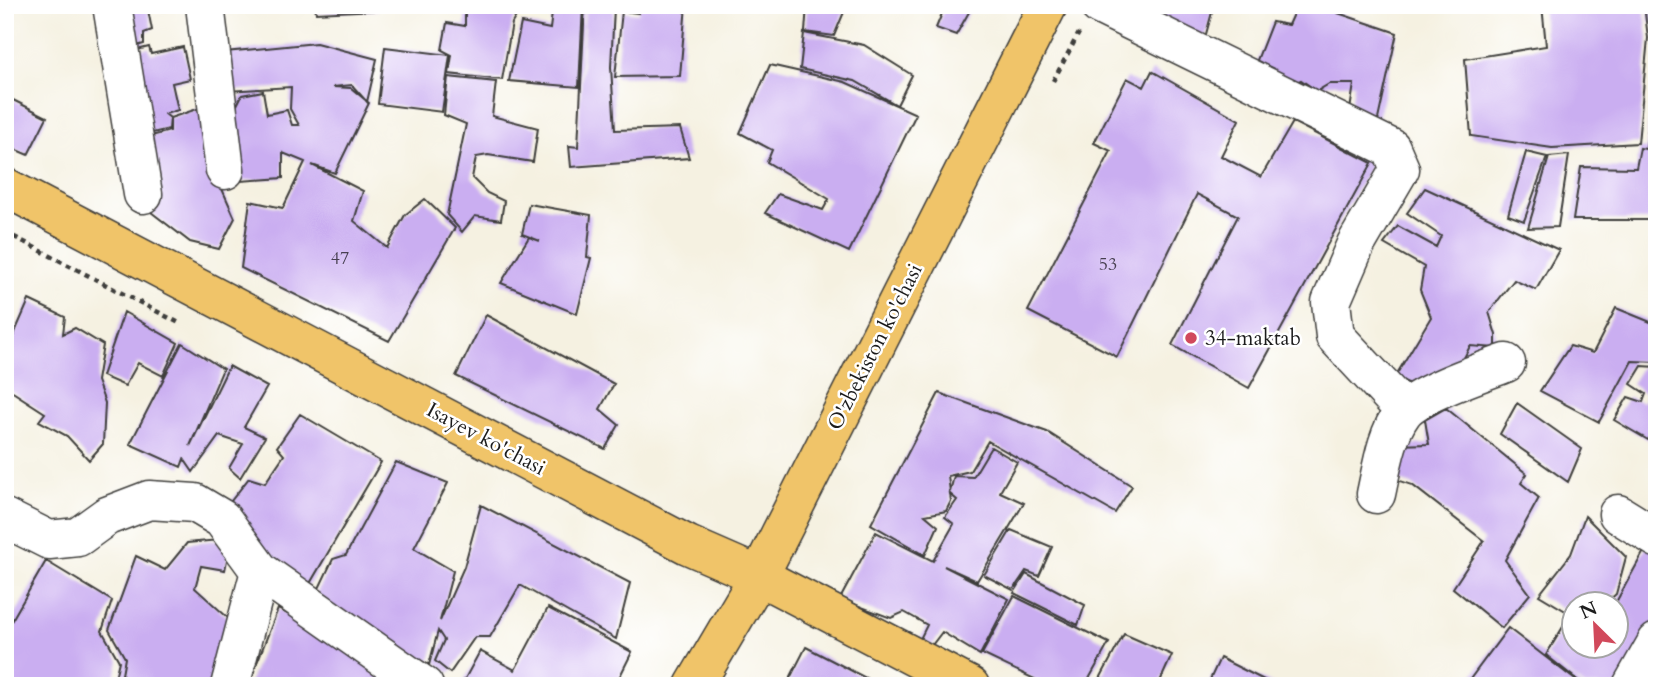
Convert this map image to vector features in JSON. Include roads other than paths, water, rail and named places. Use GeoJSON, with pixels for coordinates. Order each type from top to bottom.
{"type":"FeatureCollection","features":[{"type":"Feature","properties":{"kind":"main road","name":"O'zbekiston ko'chasi"},"geometry":{"type":"LineString","coordinates":[[694,686],[759,576],[1048,5]]}},
{"type":"Feature","properties":{"kind":"main road","name":"Isayev ko'chasi"},"geometry":{"type":"LineString","coordinates":[[5,187],[676,538],[759,576],[970,686]]}},
{"type":"Feature","properties":{"kind":"street"},"geometry":{"type":"LineString","coordinates":[[112,5],[143,194]]}},
{"type":"Feature","properties":{"kind":"street"},"geometry":{"type":"LineString","coordinates":[[205,5],[225,170]]}},
{"type":"Feature","properties":{"kind":"street"},"geometry":{"type":"LineString","coordinates":[[1099,5],[1391,148],[1400,169],[1356,244],[1331,302],[1335,336],[1404,410]]}},
{"type":"Feature","properties":{"kind":"street"},"geometry":{"type":"LineString","coordinates":[[1376,494],[1385,449],[1404,410],[1457,381],[1506,363]]}},
{"type":"Feature","properties":{"kind":"street"},"geometry":{"type":"LineString","coordinates":[[5,518],[49,540],[78,537],[107,516],[149,500],[195,503],[222,519],[260,571],[424,686]]}},
{"type":"Feature","properties":{"kind":"street"},"geometry":{"type":"LineString","coordinates":[[1618,514],[1657,538]]}},
{"type":"Feature","properties":{"kind":"street"},"geometry":{"type":"LineString","coordinates":[[230,686],[260,571]]}},
{"type":"Feature","properties":{"kind":"street"},"geometry":{"type":"LineString","coordinates":[[1632,686],[1657,642]]}},
{"type":"Feature","properties":{"kind":"place","name":"34-maktab"},"geometry":{"type":"Point","coordinates":[1191,338]}}]}
